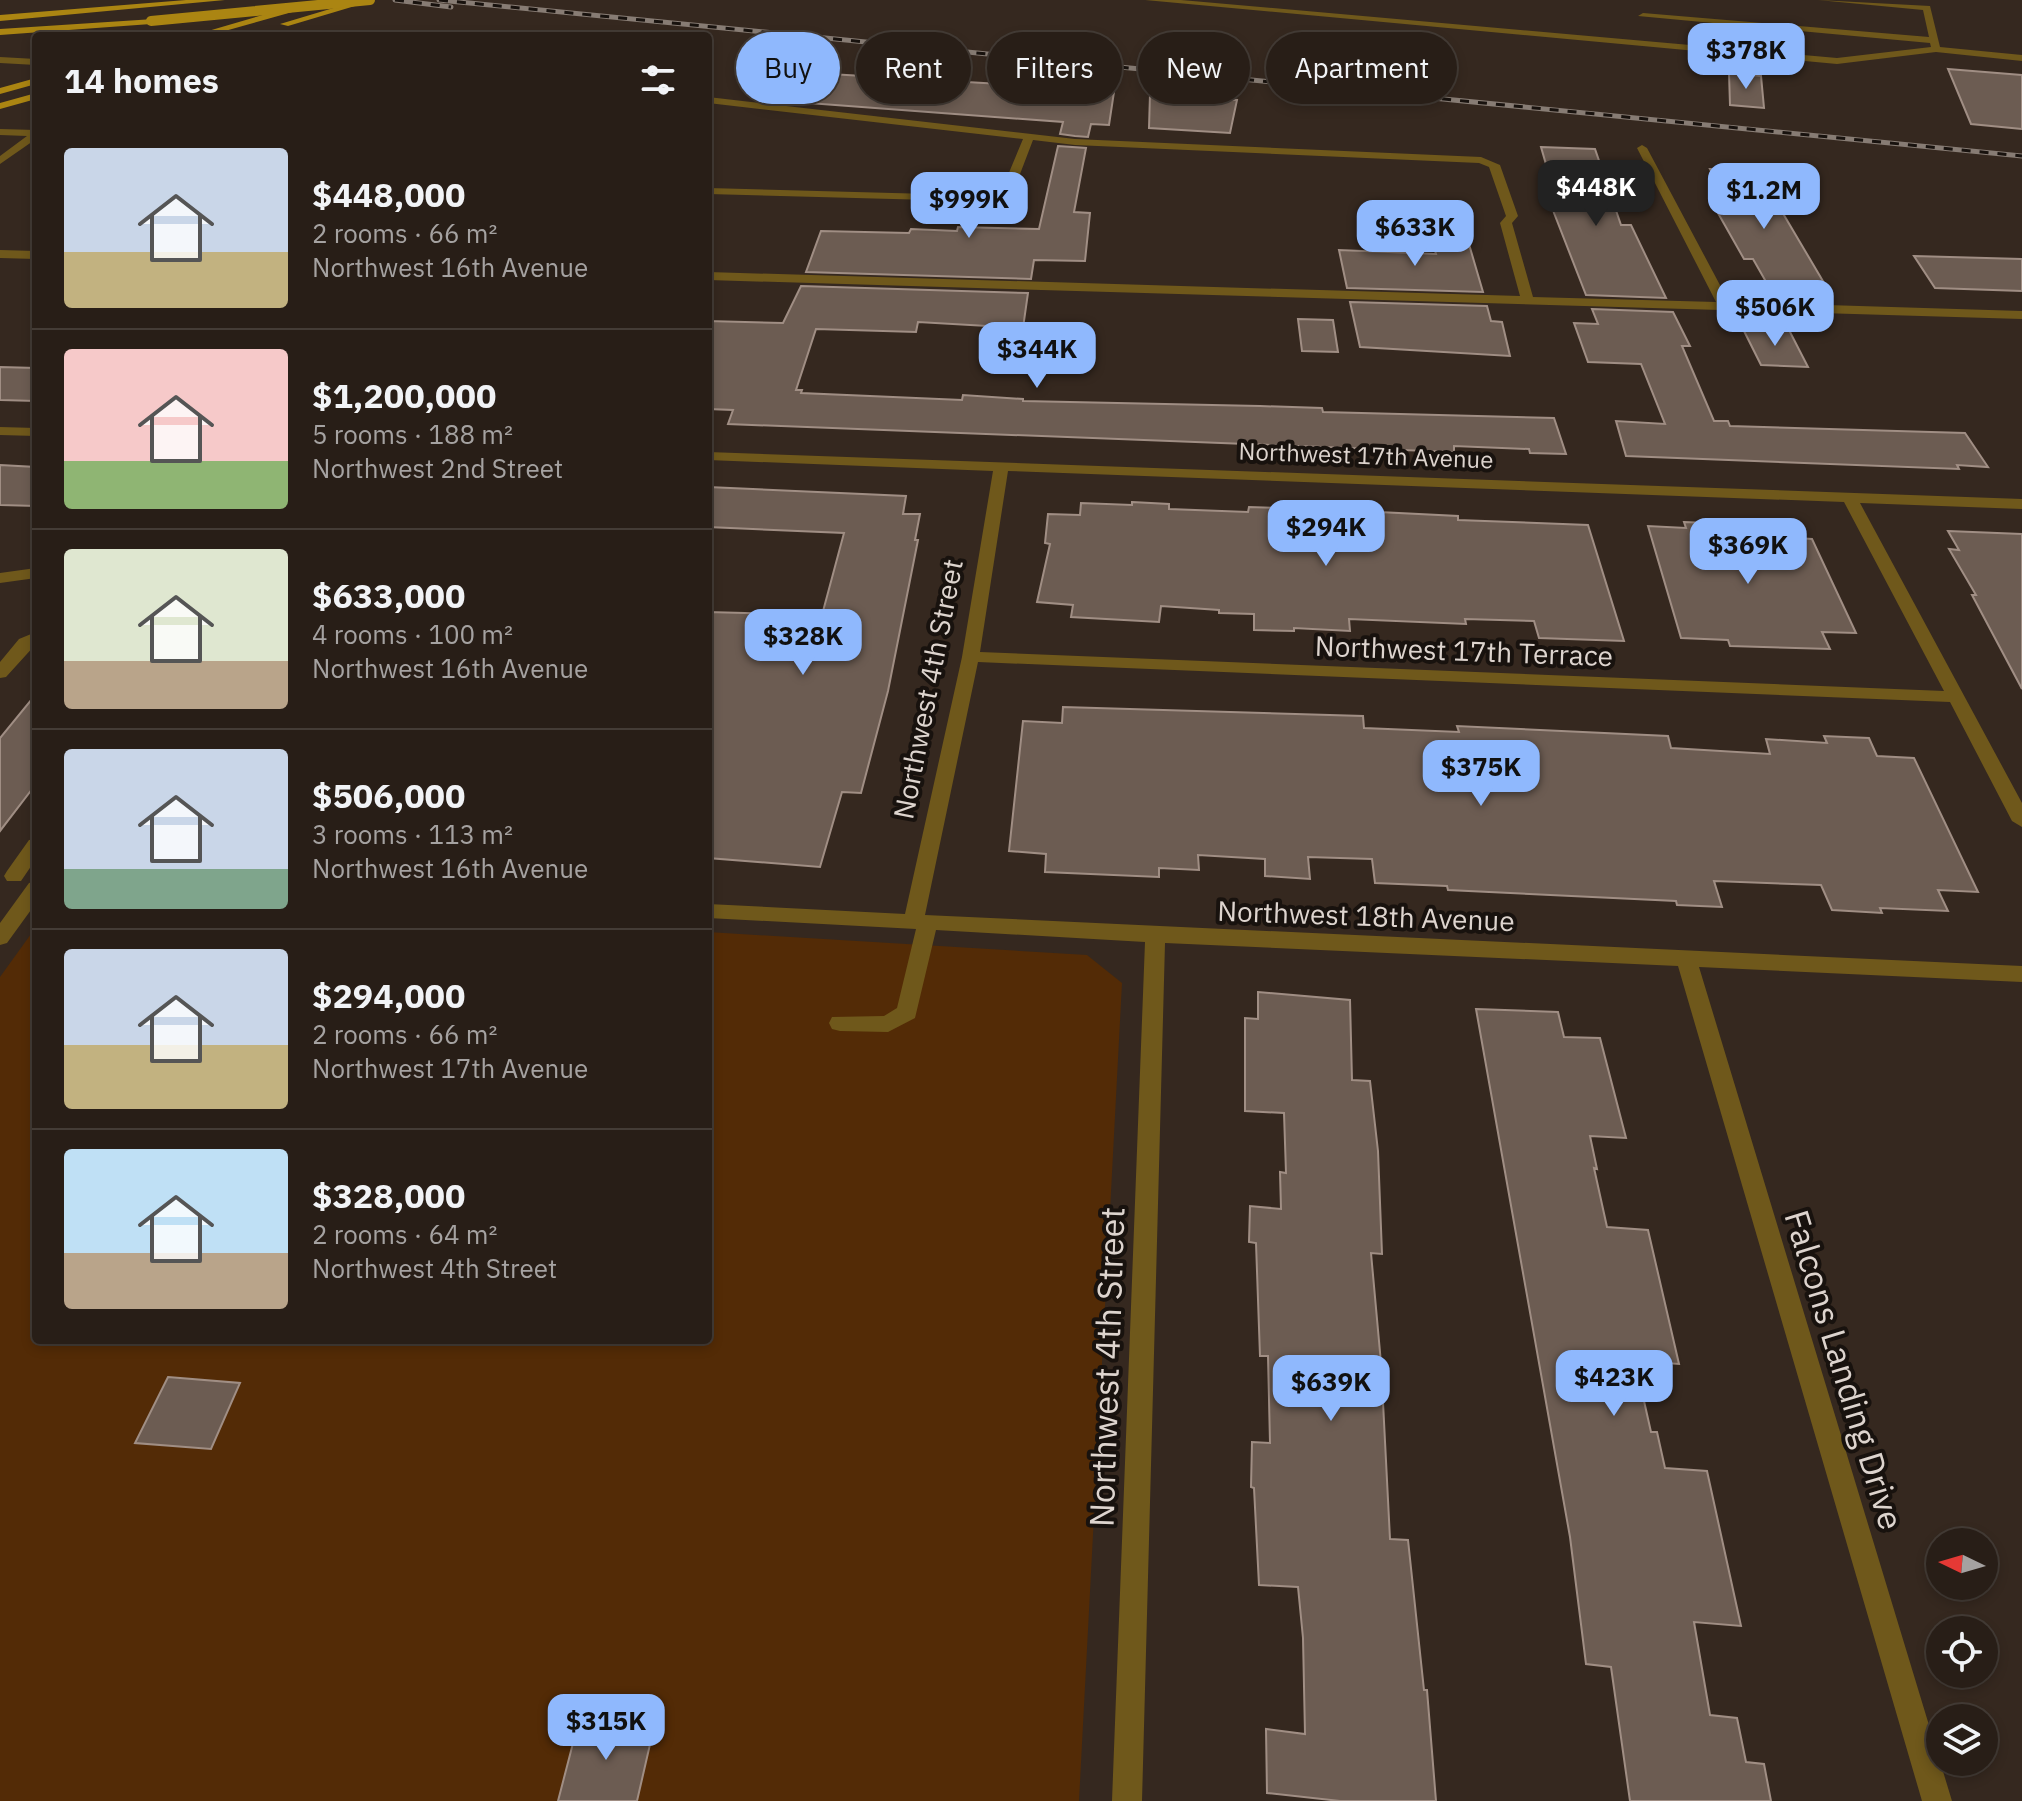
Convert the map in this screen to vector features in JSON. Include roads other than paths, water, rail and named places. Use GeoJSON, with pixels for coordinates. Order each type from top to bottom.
{"type":"FeatureCollection","features":[{"type":"Feature","properties":{"kind":"main road"},"geometry":{"type":"LineString","coordinates":[[0,18],[220,0]]}},
{"type":"Feature","properties":{"kind":"main road"},"geometry":{"type":"LineString","coordinates":[[211,32],[327,0]]}},
{"type":"Feature","properties":{"kind":"main road"},"geometry":{"type":"LineString","coordinates":[[0,32],[370,0]]}},
{"type":"Feature","properties":{"kind":"main road"},"geometry":{"type":"LineString","coordinates":[[278,26],[370,0]]}},
{"type":"Feature","properties":{"kind":"main road"},"geometry":{"type":"LineString","coordinates":[[0,91],[32,82]]}},
{"type":"Feature","properties":{"kind":"main road"},"geometry":{"type":"LineString","coordinates":[[0,106],[32,97]]}},
{"type":"Feature","properties":{"kind":"street"},"geometry":{"type":"LineString","coordinates":[[1150,0],[1837,61],[1935,45]]}},
{"type":"Feature","properties":{"kind":"street"},"geometry":{"type":"LineString","coordinates":[[1823,0],[1927,8],[1935,45]]}},
{"type":"Feature","properties":{"kind":"street"},"geometry":{"type":"LineString","coordinates":[[1643,16],[1935,45],[2022,58]]}},
{"type":"Feature","properties":{"kind":"street"},"geometry":{"type":"LineString","coordinates":[[0,60],[32,62]]}},
{"type":"Feature","properties":{"kind":"street"},"geometry":{"type":"LineString","coordinates":[[712,100],[1029,138],[1127,146],[1472,159],[1494,165],[1512,216],[1506,223],[1528,301]]}},
{"type":"Feature","properties":{"kind":"street"},"geometry":{"type":"LineString","coordinates":[[0,132],[32,134]]}},
{"type":"Feature","properties":{"kind":"street"},"geometry":{"type":"LineString","coordinates":[[0,161],[32,137]]}},
{"type":"Feature","properties":{"kind":"street"},"geometry":{"type":"LineString","coordinates":[[1009,187],[1029,138]]}},
{"type":"Feature","properties":{"kind":"street"},"geometry":{"type":"LineString","coordinates":[[1642,148],[1724,306]]}},
{"type":"Feature","properties":{"kind":"street"},"geometry":{"type":"LineString","coordinates":[[0,151],[14,151]]}},
{"type":"Feature","properties":{"kind":"street"},"geometry":{"type":"LineString","coordinates":[[712,191],[930,197]]}},
{"type":"Feature","properties":{"kind":"street"},"geometry":{"type":"LineString","coordinates":[[0,254],[32,255]]}},
{"type":"Feature","properties":{"kind":"street"},"geometry":{"type":"LineString","coordinates":[[712,276],[2022,315]]}},
{"type":"Feature","properties":{"kind":"street"},"geometry":{"type":"LineString","coordinates":[[0,431],[32,432]]}},
{"type":"Feature","properties":{"kind":"street","name":"Northwest 17th Avenue"},"geometry":{"type":"LineString","coordinates":[[712,456],[2022,504]]}},
{"type":"Feature","properties":{"kind":"street","name":"Northwest 4th Street"},"geometry":{"type":"LineString","coordinates":[[840,1023],[888,1024],[907,1012],[920,922],[971,657],[1001,467]]}},
{"type":"Feature","properties":{"kind":"street"},"geometry":{"type":"LineString","coordinates":[[1849,497],[2022,821]]}},
{"type":"Feature","properties":{"kind":"street"},"geometry":{"type":"LineString","coordinates":[[0,578],[32,574]]}},
{"type":"Feature","properties":{"kind":"street"},"geometry":{"type":"LineString","coordinates":[[0,673],[25,643],[32,639]]}},
{"type":"Feature","properties":{"kind":"street","name":"Northwest 17th Terrace"},"geometry":{"type":"LineString","coordinates":[[971,657],[1956,697]]}},
{"type":"Feature","properties":{"kind":"street"},"geometry":{"type":"LineString","coordinates":[[7,876],[32,849]]}},
{"type":"Feature","properties":{"kind":"street"},"geometry":{"type":"LineString","coordinates":[[7,876],[32,878]]}},
{"type":"Feature","properties":{"kind":"street"},"geometry":{"type":"LineString","coordinates":[[0,938],[32,894]]}},
{"type":"Feature","properties":{"kind":"street","name":"Northwest 18th Avenue"},"geometry":{"type":"LineString","coordinates":[[712,911],[1155,935],[2022,974]]}},
{"type":"Feature","properties":{"kind":"street","name":"Northwest 4th Street"},"geometry":{"type":"LineString","coordinates":[[1127,1801],[1155,935]]}},
{"type":"Feature","properties":{"kind":"street","name":"Falcons Landing Drive"},"geometry":{"type":"LineString","coordinates":[[1686,958],[1937,1801]]}},
{"type":"Feature","properties":{"kind":"railway"},"geometry":{"type":"LineString","coordinates":[[395,0],[451,7]]}},
{"type":"Feature","properties":{"kind":"railway"},"geometry":{"type":"LineString","coordinates":[[439,0],[2022,156]]}}]}
